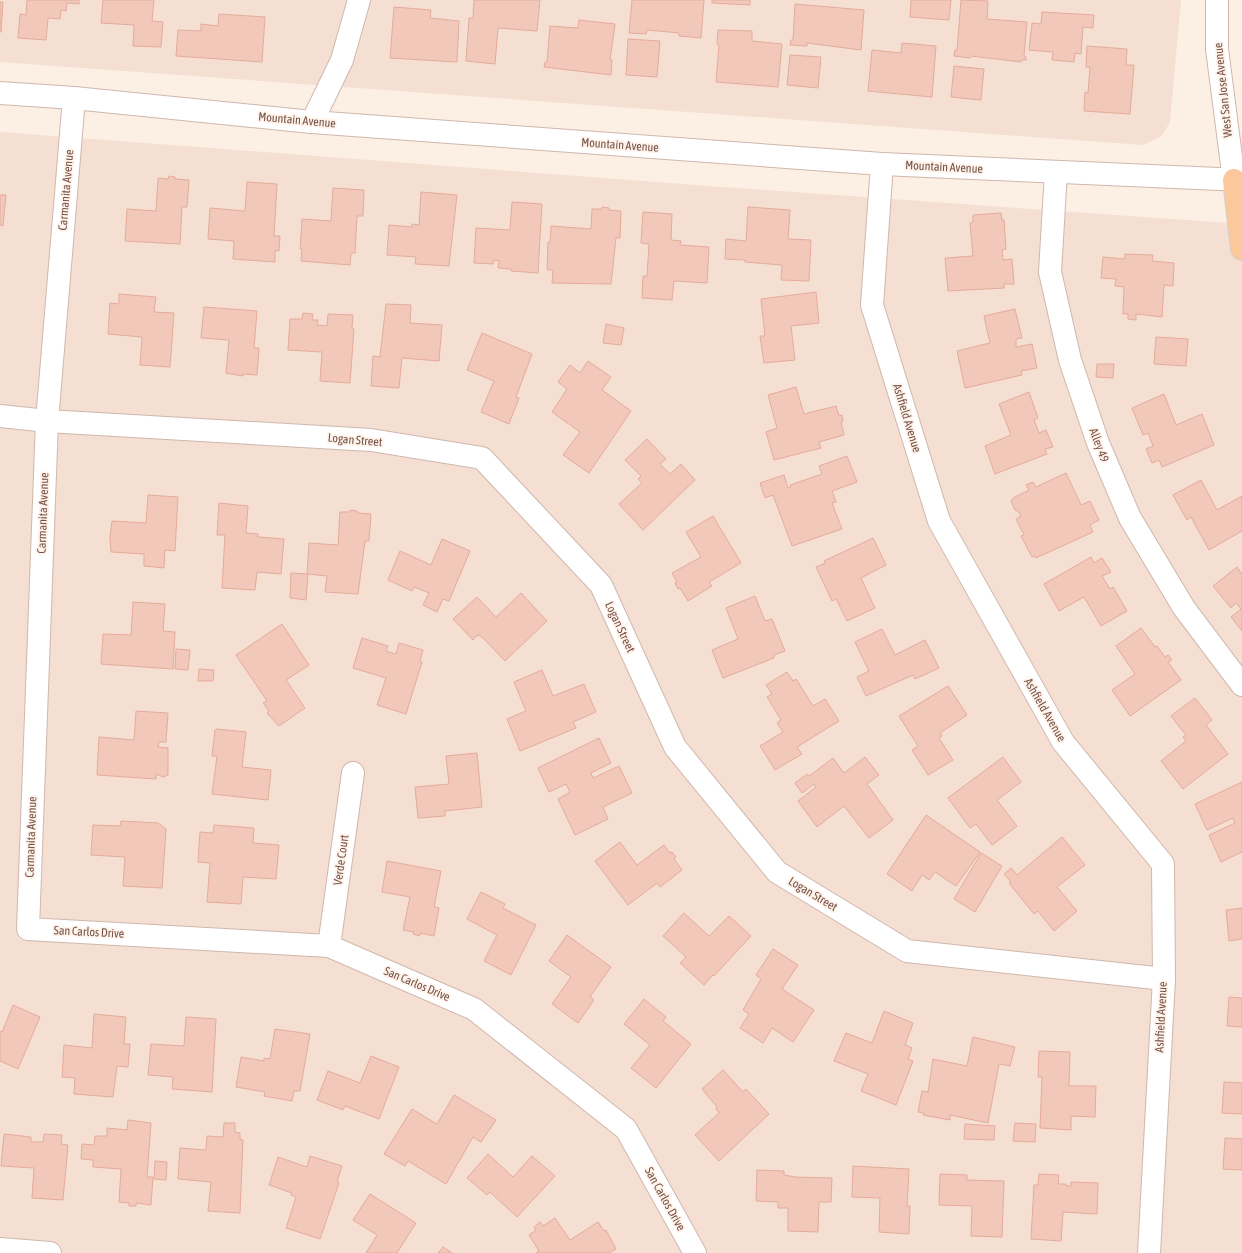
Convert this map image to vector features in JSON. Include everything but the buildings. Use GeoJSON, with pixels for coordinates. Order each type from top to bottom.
{"type":"FeatureCollection","features":[{"type":"Feature","properties":{"kind":"main road"},"geometry":{"type":"LineString","coordinates":[[1238,180],[1242,249]]}},
{"type":"Feature","properties":{"kind":"street"},"geometry":{"type":"LineString","coordinates":[[312,122],[342,60],[359,0]]}},
{"type":"Feature","properties":{"kind":"street","name":"West San Jose Avenue"},"geometry":{"type":"LineString","coordinates":[[1217,0],[1217,49],[1238,180]]}},
{"type":"Feature","properties":{"kind":"street","name":"Mountain Avenue"},"geometry":{"type":"LineString","coordinates":[[0,93],[74,98],[312,122],[882,164],[1238,180]]}},
{"type":"Feature","properties":{"kind":"street","name":"Carmanita Avenue"},"geometry":{"type":"LineString","coordinates":[[28,929],[47,421],[74,98]]}},
{"type":"Feature","properties":{"kind":"street","name":"Ashfield Avenue"},"geometry":{"type":"LineString","coordinates":[[882,164],[872,305],[939,521],[1063,742],[1163,864],[1164,979],[1149,1253]]}},
{"type":"Feature","properties":{"kind":"street","name":"Alley 49"},"geometry":{"type":"LineString","coordinates":[[1056,172],[1050,272],[1070,360],[1098,443],[1130,518],[1184,608],[1242,685]]}},
{"type":"Feature","properties":{"kind":"street","name":"Logan Street"},"geometry":{"type":"LineString","coordinates":[[0,416],[47,421],[371,440],[482,458],[601,586],[675,747],[777,872],[908,951],[1164,979]]}},
{"type":"Feature","properties":{"kind":"street","name":"Verde Court"},"geometry":{"type":"LineString","coordinates":[[329,946],[353,773]]}},
{"type":"Feature","properties":{"kind":"street","name":"San Carlos Drive"},"geometry":{"type":"LineString","coordinates":[[28,929],[329,946],[474,1008],[626,1129],[695,1253]]}},
{"type":"Feature","properties":{"kind":"street"},"geometry":{"type":"LineString","coordinates":[[0,1249],[50,1253]]}},
{"type":"Feature","properties":{"kind":"shaded area"},"geometry":{"type":"Polygon","coordinates":[[[0,0],[1181,0],[1170,122],[1162,136],[1143,145],[0,62],[0,0]]]}},
{"type":"Feature","properties":{"kind":"shaded area"},"geometry":{"type":"Polygon","coordinates":[[[0,132],[722,187],[1242,224],[1242,1253],[0,1253],[0,132]]]}}]}
